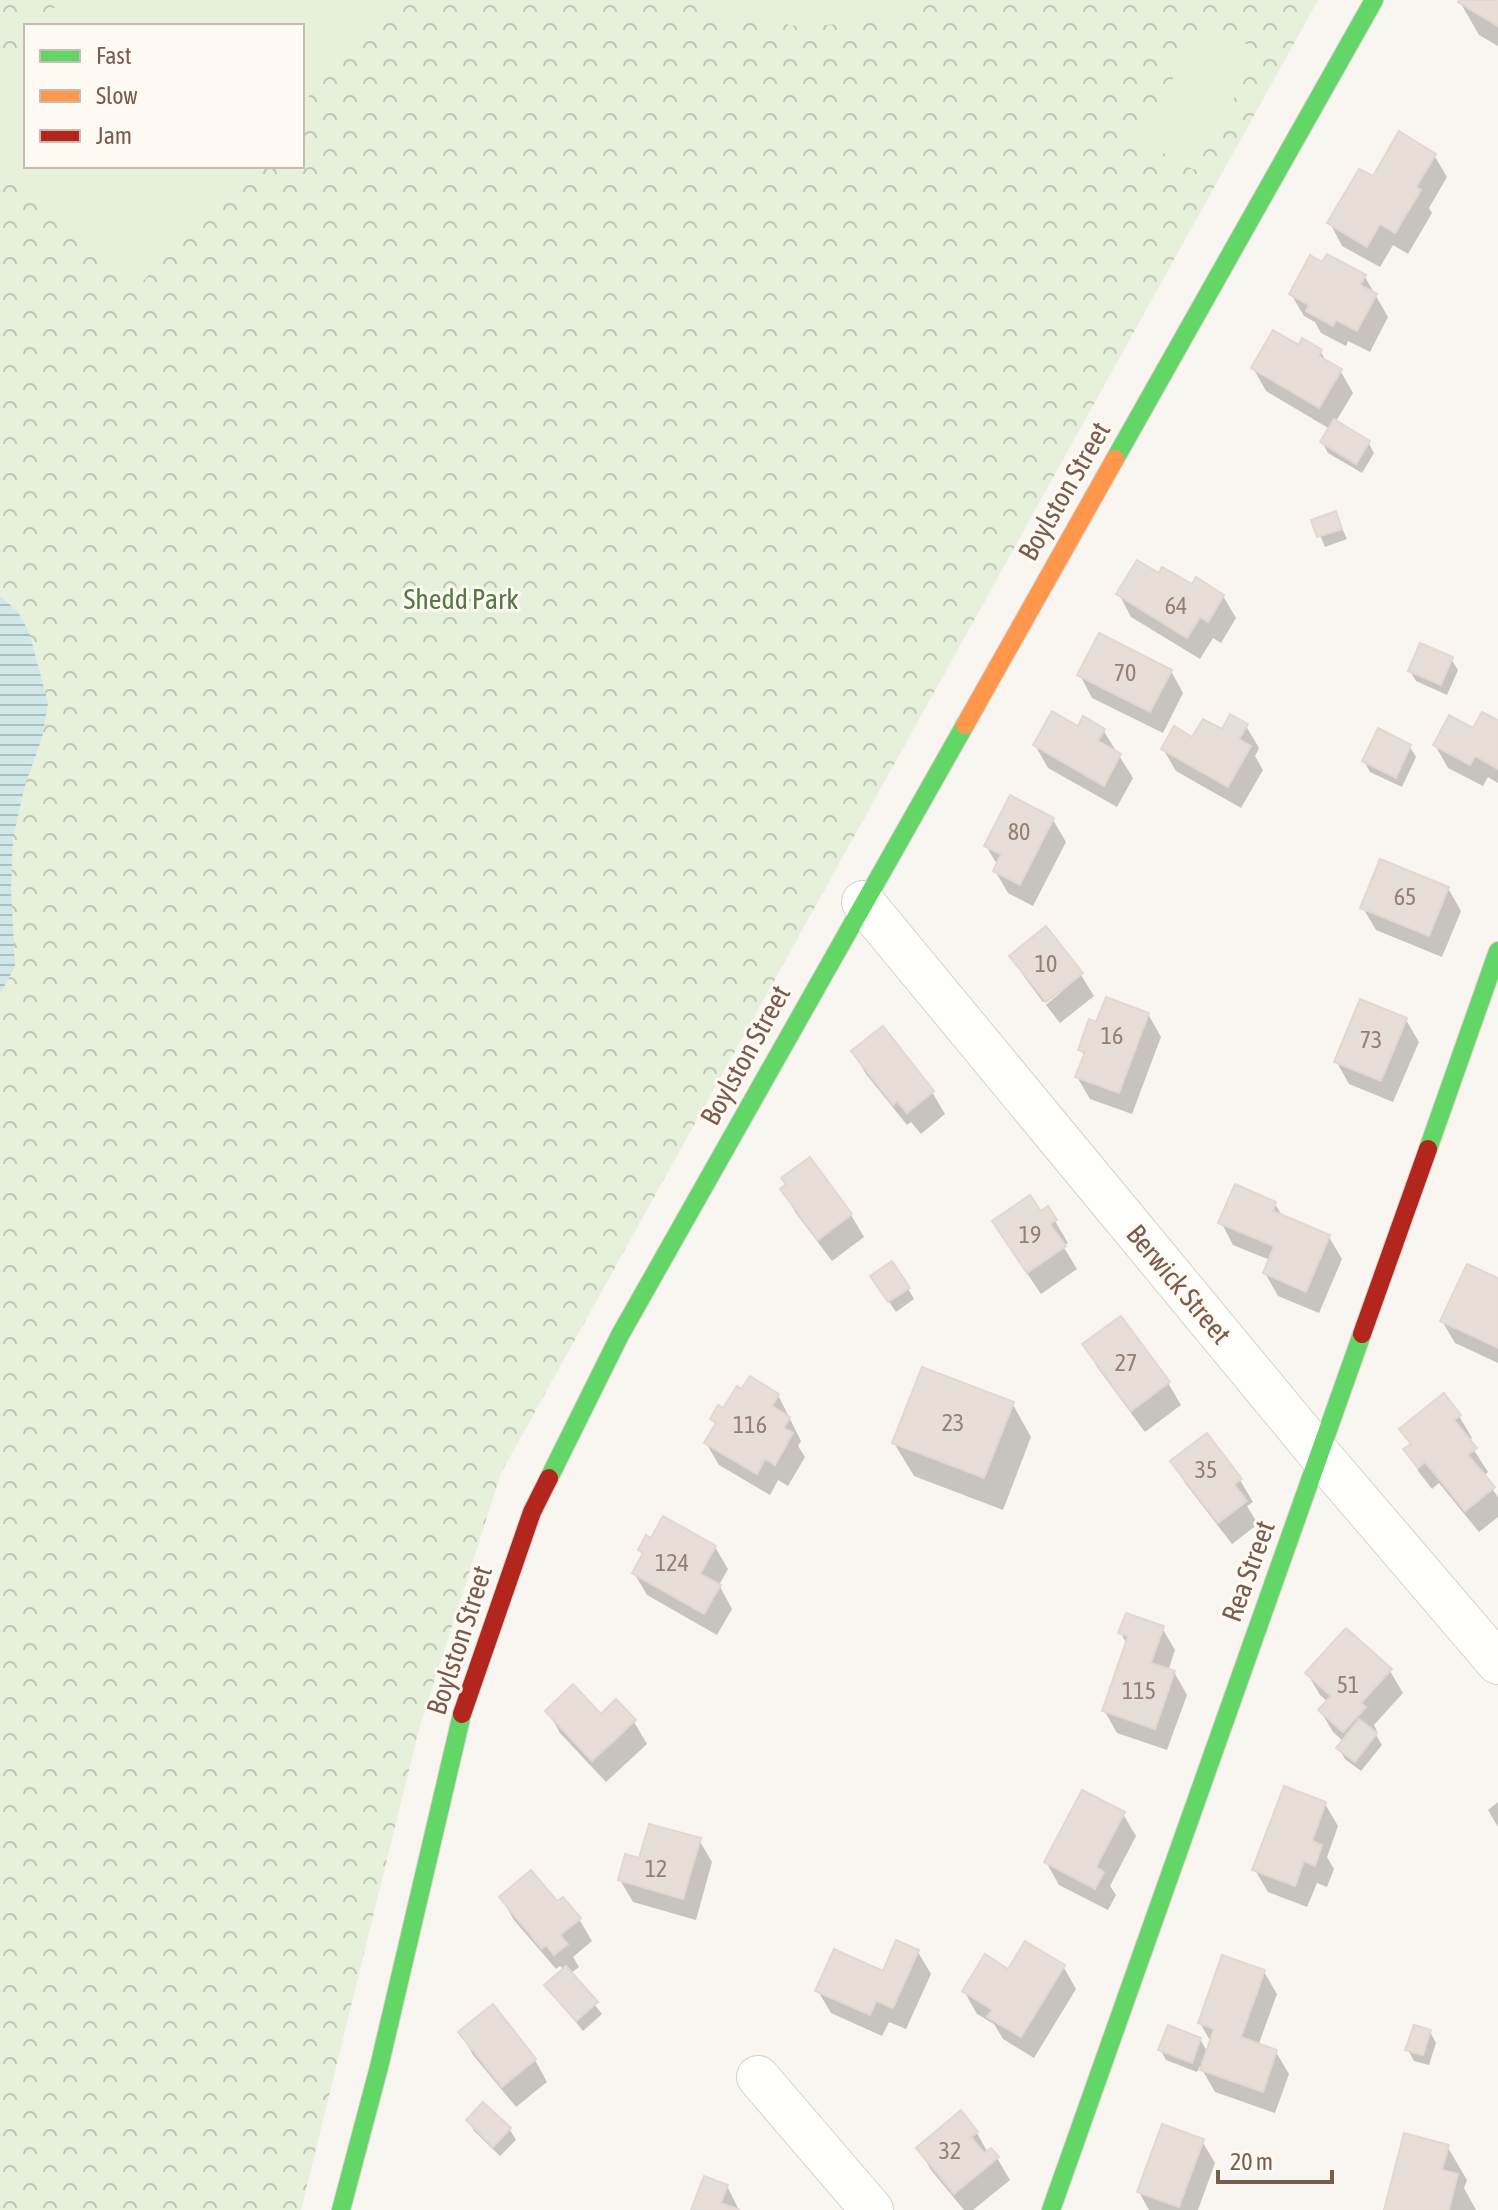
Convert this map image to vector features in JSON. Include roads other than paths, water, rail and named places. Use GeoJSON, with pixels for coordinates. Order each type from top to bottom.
{"type":"FeatureCollection","features":[{"type":"Feature","properties":{"kind":"main road","name":"Boylston Street"},"geometry":{"type":"LineString","coordinates":[[341,2210],[379,2067],[461,1718],[532,1512],[620,1335],[1374,0]]}},
{"type":"Feature","properties":{"kind":"main road","name":"Rea Street"},"geometry":{"type":"LineString","coordinates":[[1051,2210],[1498,951]]}},
{"type":"Feature","properties":{"kind":"street","name":"Berwick Street"},"geometry":{"type":"LineString","coordinates":[[863,902],[1320,1455],[1498,1663]]}},
{"type":"Feature","properties":{"kind":"street"},"geometry":{"type":"LineString","coordinates":[[758,2077],[872,2210]]}},
{"type":"Feature","properties":{"kind":"water"},"geometry":{"type":"Polygon","coordinates":[[[0,596],[18,612],[29,632],[48,703],[42,738],[25,785],[13,838],[11,887],[15,967],[0,994],[0,596]]]}},
{"type":"Feature","properties":{"kind":"park label","name":"Shedd Park"},"geometry":{"type":"Point","coordinates":[461,599]}}]}
